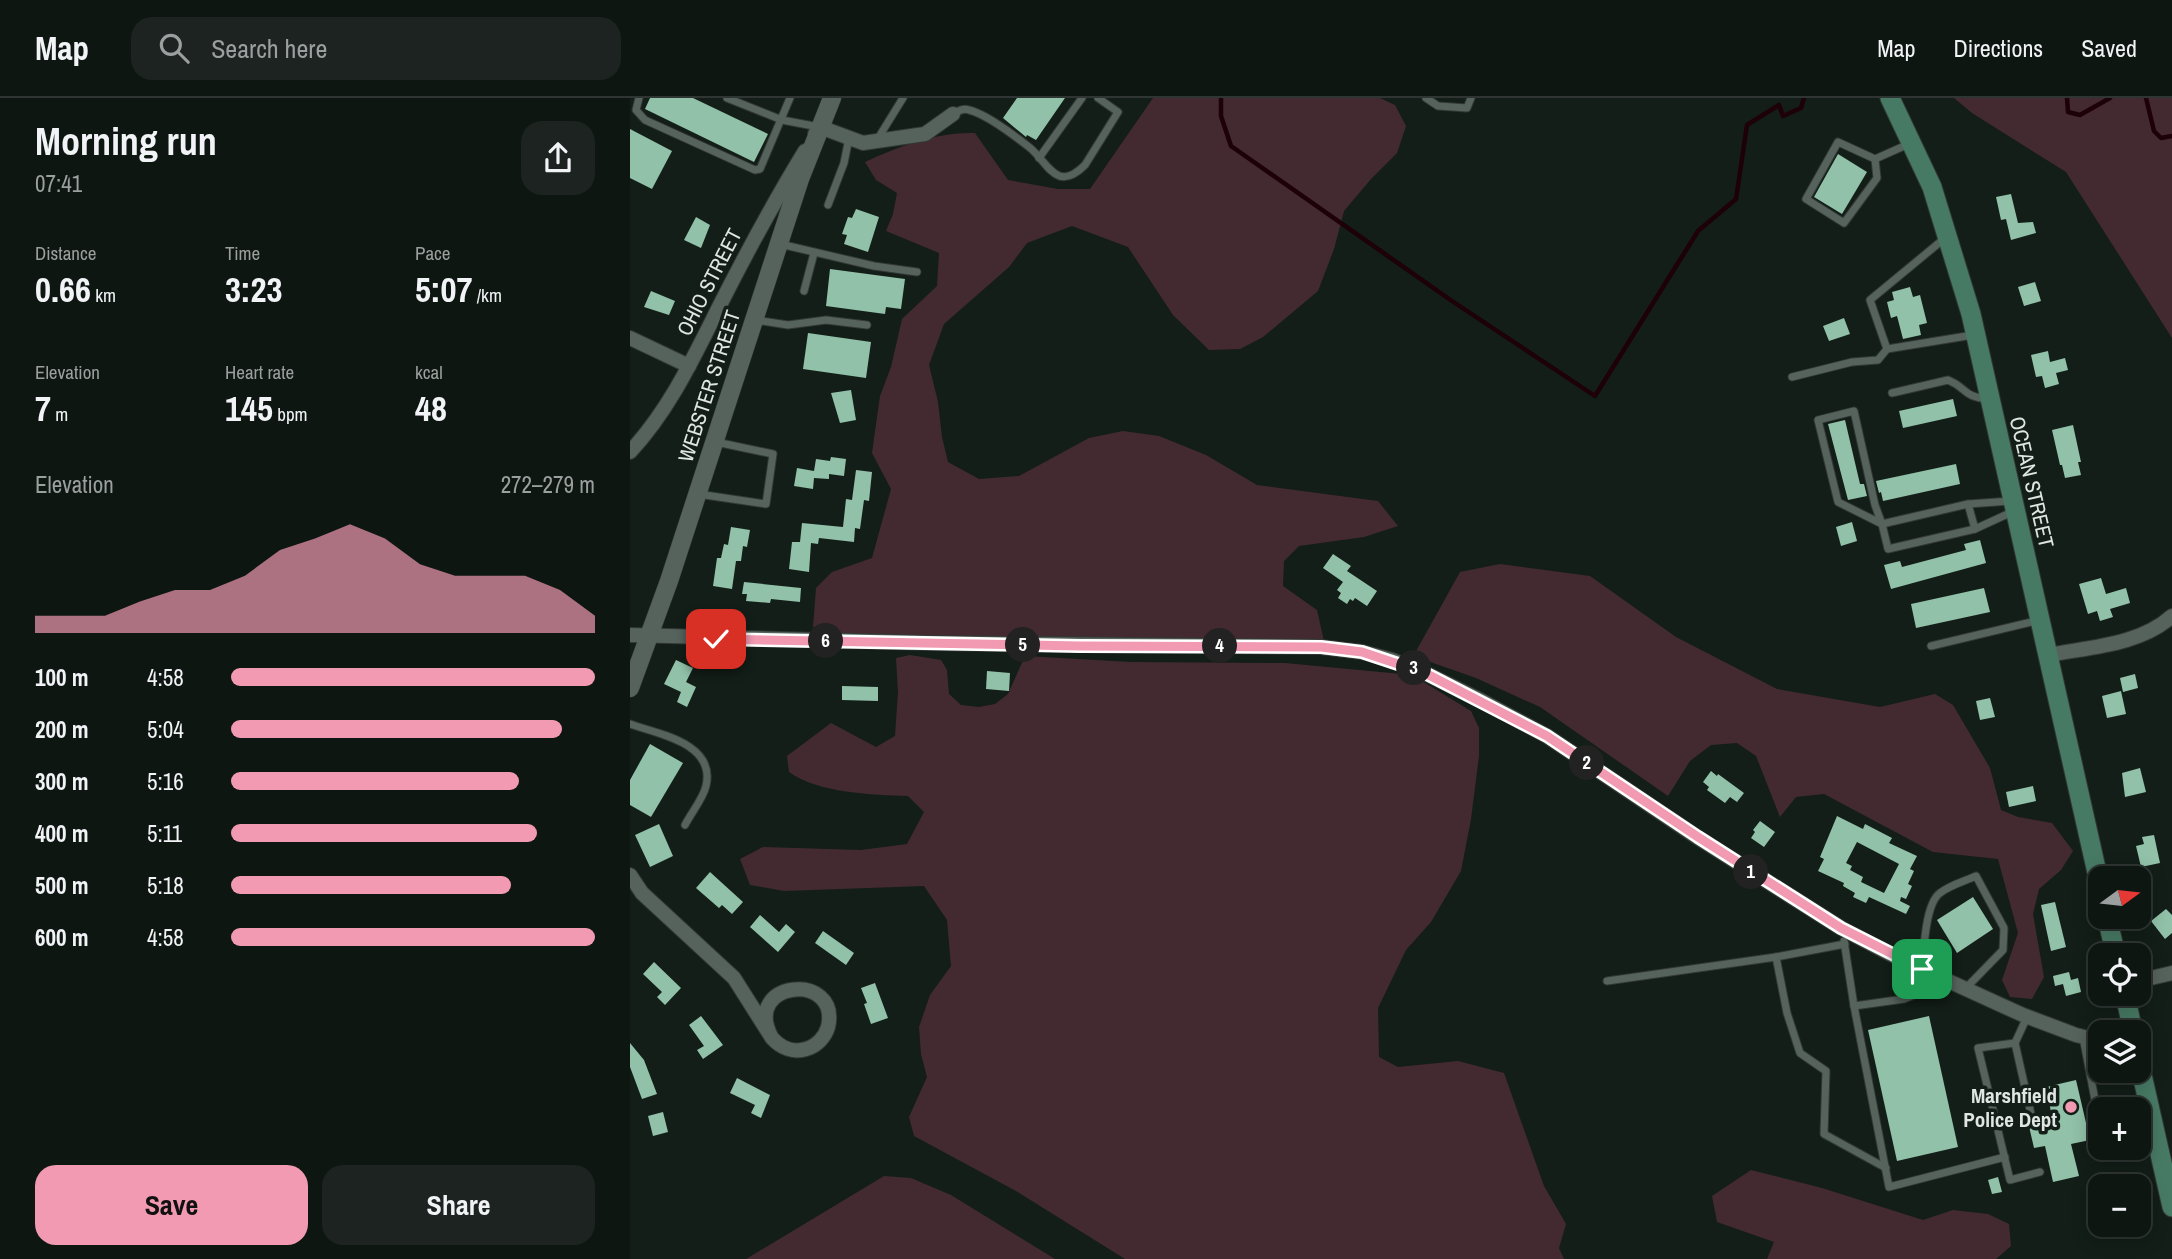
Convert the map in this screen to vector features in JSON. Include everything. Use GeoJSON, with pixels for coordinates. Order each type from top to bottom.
{"type":"FeatureCollection","features":[{"type":"Feature","properties":{"kind":"main road","name":"OCEAN STREET"},"geometry":{"type":"LineString","coordinates":[[1890,98],[1932,187],[1976,335],[2096,866]]}},
{"type":"Feature","properties":{"kind":"main road"},"geometry":{"type":"LineString","coordinates":[[2151,1147],[2172,1207]]}},
{"type":"Feature","properties":{"kind":"street","name":"WEBSTER STREET"},"geometry":{"type":"LineString","coordinates":[[630,688],[698,494],[779,244],[832,98]]}},
{"type":"Feature","properties":{"kind":"street"},"geometry":{"type":"LineString","coordinates":[[820,127],[863,143],[925,134],[953,114]]}},
{"type":"Feature","properties":{"kind":"street","name":"OHIO STREET"},"geometry":{"type":"LineString","coordinates":[[630,452],[667,404],[757,233],[820,127]]}},
{"type":"Feature","properties":{"kind":"street"},"geometry":{"type":"LineString","coordinates":[[630,338],[689,366]]}},
{"type":"Feature","properties":{"kind":"street"},"geometry":{"type":"LineString","coordinates":[[2049,655],[2138,637],[2172,616]]}},
{"type":"Feature","properties":{"kind":"street"},"geometry":{"type":"LineString","coordinates":[[630,635],[933,643],[1321,647],[1362,652],[1425,673],[1547,736],[1844,937],[2027,1016],[2088,1038]]}},
{"type":"Feature","properties":{"kind":"street"},"geometry":{"type":"LineString","coordinates":[[630,874],[642,893],[734,978],[772,1038],[778,1044],[794,1051],[817,1044],[827,1030],[826,1006],[815,994],[800,988],[784,991],[768,1008],[766,1023],[772,1038]]}},
{"type":"Feature","properties":{"kind":"street"},"geometry":{"type":"LineString","coordinates":[[2151,978],[2172,973]]}},
{"type":"Feature","properties":{"kind":"lane"},"geometry":{"type":"LineString","coordinates":[[639,98],[636,110],[645,120],[755,170],[760,169],[790,98]]}},
{"type":"Feature","properties":{"kind":"lane"},"geometry":{"type":"LineString","coordinates":[[727,98],[782,120],[820,127]]}},
{"type":"Feature","properties":{"kind":"lane"},"geometry":{"type":"LineString","coordinates":[[876,141],[903,98]]}},
{"type":"Feature","properties":{"kind":"lane"},"geometry":{"type":"LineString","coordinates":[[1039,158],[1082,98]]}},
{"type":"Feature","properties":{"kind":"lane"},"geometry":{"type":"LineString","coordinates":[[953,114],[969,110],[988,119],[1029,147],[1047,169],[1059,175],[1074,174],[1085,165],[1118,112],[1098,98]]}},
{"type":"Feature","properties":{"kind":"lane"},"geometry":{"type":"LineString","coordinates":[[1426,98],[1438,106],[1467,108],[1471,98]]}},
{"type":"Feature","properties":{"kind":"lane"},"geometry":{"type":"LineString","coordinates":[[828,205],[844,163],[849,138]]}},
{"type":"Feature","properties":{"kind":"lane"},"geometry":{"type":"LineString","coordinates":[[1875,159],[1877,178],[1844,223],[1806,199],[1838,142],[1875,159],[1912,142]]}},
{"type":"Feature","properties":{"kind":"lane"},"geometry":{"type":"LineString","coordinates":[[1887,349],[1870,300],[1948,235]]}},
{"type":"Feature","properties":{"kind":"lane"},"geometry":{"type":"LineString","coordinates":[[779,244],[874,266],[917,272]]}},
{"type":"Feature","properties":{"kind":"lane"},"geometry":{"type":"LineString","coordinates":[[804,291],[814,253]]}},
{"type":"Feature","properties":{"kind":"lane"},"geometry":{"type":"LineString","coordinates":[[755,320],[788,325],[826,320],[867,325]]}},
{"type":"Feature","properties":{"kind":"lane"},"geometry":{"type":"LineString","coordinates":[[1792,377],[1852,362],[1878,360],[1887,349],[1976,335]]}},
{"type":"Feature","properties":{"kind":"lane"},"geometry":{"type":"LineString","coordinates":[[1892,393],[1948,380],[1973,397],[1990,399]]}},
{"type":"Feature","properties":{"kind":"lane"},"geometry":{"type":"LineString","coordinates":[[2015,506],[1968,504],[1882,524],[1838,502],[1818,420],[1854,411],[1875,505],[1882,524],[1888,549],[1975,529],[2015,506]]}},
{"type":"Feature","properties":{"kind":"lane"},"geometry":{"type":"LineString","coordinates":[[698,494],[766,504],[773,453],[714,441]]}},
{"type":"Feature","properties":{"kind":"lane"},"geometry":{"type":"LineString","coordinates":[[1968,504],[1975,529]]}},
{"type":"Feature","properties":{"kind":"lane"},"geometry":{"type":"LineString","coordinates":[[1931,646],[2041,619]]}},
{"type":"Feature","properties":{"kind":"lane"},"geometry":{"type":"LineString","coordinates":[[630,724],[686,744],[699,754],[706,771],[706,787],[685,825]]}},
{"type":"Feature","properties":{"kind":"lane"},"geometry":{"type":"LineString","coordinates":[[1922,969],[1929,912],[1934,901],[1939,893],[1976,876],[2004,928],[2003,950],[1966,989]]}},
{"type":"Feature","properties":{"kind":"lane"},"geometry":{"type":"LineString","coordinates":[[1607,981],[1776,957],[1844,937],[1854,1006],[1889,1187],[2005,1157]]}},
{"type":"Feature","properties":{"kind":"lane"},"geometry":{"type":"LineString","coordinates":[[1776,957],[1787,1013],[1800,1053],[1826,1071],[1824,1134],[1886,1168]]}},
{"type":"Feature","properties":{"kind":"lane"},"geometry":{"type":"LineString","coordinates":[[1854,1006],[1904,999],[1949,981]]}},
{"type":"Feature","properties":{"kind":"lane"},"geometry":{"type":"LineString","coordinates":[[2027,1016],[2015,1043],[2031,1114]]}},
{"type":"Feature","properties":{"kind":"lane"},"geometry":{"type":"LineString","coordinates":[[2083,1037],[2094,1097]]}},
{"type":"Feature","properties":{"kind":"lane"},"geometry":{"type":"LineString","coordinates":[[2015,1043],[1978,1048],[2010,1180],[2040,1172]]}},
{"type":"Feature","properties":{"kind":"shaded area"},"geometry":{"type":"Polygon","coordinates":[[[1153,98],[1380,98],[1395,105],[1406,126],[1397,153],[1344,211],[1334,249],[1318,291],[1263,337],[1240,349],[1209,350],[1173,315],[1128,247],[1072,226],[1027,243],[1009,267],[944,324],[929,365],[948,462],[979,479],[1019,476],[1089,438],[1123,431],[1159,436],[1206,455],[1257,485],[1378,501],[1398,526],[1364,537],[1299,546],[1284,561],[1283,586],[1317,610],[1324,641],[828,635],[813,627],[816,588],[832,572],[872,558],[891,489],[872,453],[880,396],[891,367],[902,319],[937,286],[939,253],[886,231],[897,193],[876,180],[865,162],[919,141],[975,133],[1008,180],[1058,189],[1090,189],[1153,98]]]}},
{"type":"Feature","properties":{"kind":"shaded area"},"geometry":{"type":"Polygon","coordinates":[[[1954,98],[2172,98],[2172,338],[2066,172],[1972,113],[1954,98]]]}},
{"type":"Feature","properties":{"kind":"shaded area"},"geometry":{"type":"Polygon","coordinates":[[[1500,564],[1590,576],[1676,637],[1777,689],[1880,707],[1935,694],[1953,705],[1990,768],[2001,810],[2018,817],[2052,823],[2073,851],[2061,870],[2039,889],[2033,914],[2044,977],[2032,999],[2010,997],[2002,980],[2018,933],[1998,859],[1933,852],[1824,794],[1796,797],[1780,817],[1756,756],[1737,743],[1711,745],[1690,761],[1668,796],[1540,707],[1476,678],[1419,658],[1415,653],[1460,572],[1500,564]]]}},
{"type":"Feature","properties":{"kind":"shaded area"},"geometry":{"type":"Polygon","coordinates":[[[910,655],[941,660],[947,670],[949,694],[961,705],[979,707],[995,704],[1008,694],[1025,656],[1131,662],[1285,663],[1412,675],[1471,711],[1479,728],[1479,756],[1461,871],[1431,922],[1406,950],[1378,1008],[1379,1057],[1398,1067],[1458,1061],[1504,1073],[1544,1186],[1566,1224],[1559,1248],[1564,1259],[1125,1259],[1016,1191],[914,1136],[909,1117],[927,1077],[921,1054],[919,1027],[930,995],[951,966],[947,920],[924,886],[784,891],[750,885],[740,859],[763,847],[861,850],[907,844],[924,812],[908,796],[830,789],[789,772],[787,756],[831,723],[876,747],[895,736],[898,692],[896,658],[910,655]]]}},
{"type":"Feature","properties":{"kind":"shaded area"},"geometry":{"type":"Polygon","coordinates":[[[1751,1170],[1822,1188],[1923,1220],[1953,1210],[1988,1214],[2009,1224],[2011,1246],[1996,1259],[1767,1259],[1774,1242],[1717,1222],[1712,1196],[1751,1170]]]}},
{"type":"Feature","properties":{"kind":"shaded area"},"geometry":{"type":"Polygon","coordinates":[[[884,1176],[911,1178],[951,1195],[1055,1259],[746,1259],[884,1176]]]}},
{"type":"Feature","properties":{"kind":"building"},"geometry":{"type":"Polygon","coordinates":[[[650,98],[693,98],[768,134],[754,162],[645,109],[650,98]]]}},
{"type":"Feature","properties":{"kind":"building"},"geometry":{"type":"Polygon","coordinates":[[[1017,98],[1065,98],[1036,140],[1027,135],[1026,137],[1003,118],[1017,98]]]}},
{"type":"Feature","properties":{"kind":"building"},"geometry":{"type":"Polygon","coordinates":[[[630,129],[672,151],[652,189],[630,178],[630,129]]]}},
{"type":"Feature","properties":{"kind":"building"},"geometry":{"type":"Polygon","coordinates":[[[1838,154],[1867,172],[1842,214],[1814,197],[1838,154]]]}},
{"type":"Feature","properties":{"kind":"building"},"geometry":{"type":"Polygon","coordinates":[[[2011,194],[2018,223],[2033,222],[2036,233],[2011,240],[2006,219],[2001,220],[1996,197],[2011,194]]]}},
{"type":"Feature","properties":{"kind":"building"},"geometry":{"type":"Polygon","coordinates":[[[856,209],[879,217],[868,252],[844,244],[847,235],[842,234],[848,217],[852,218],[856,209]]]}},
{"type":"Feature","properties":{"kind":"building"},"geometry":{"type":"Polygon","coordinates":[[[696,217],[710,225],[701,248],[684,240],[696,217]]]}},
{"type":"Feature","properties":{"kind":"building"},"geometry":{"type":"Polygon","coordinates":[[[830,269],[905,279],[901,309],[886,307],[885,314],[826,306],[830,269]]]}},
{"type":"Feature","properties":{"kind":"building"},"geometry":{"type":"Polygon","coordinates":[[[2035,282],[2041,301],[2024,306],[2018,287],[2035,282]]]}},
{"type":"Feature","properties":{"kind":"building"},"geometry":{"type":"Polygon","coordinates":[[[1910,287],[1913,297],[1920,295],[1927,323],[1919,325],[1921,335],[1903,339],[1897,316],[1891,318],[1887,302],[1894,300],[1892,292],[1910,287]]]}},
{"type":"Feature","properties":{"kind":"building"},"geometry":{"type":"Polygon","coordinates":[[[651,291],[675,301],[669,315],[644,307],[651,291]]]}},
{"type":"Feature","properties":{"kind":"building"},"geometry":{"type":"Polygon","coordinates":[[[1844,318],[1850,334],[1829,341],[1823,326],[1844,318]]]}},
{"type":"Feature","properties":{"kind":"building"},"geometry":{"type":"Polygon","coordinates":[[[808,333],[871,342],[866,378],[803,369],[808,333]]]}},
{"type":"Feature","properties":{"kind":"building"},"geometry":{"type":"Polygon","coordinates":[[[2048,351],[2050,362],[2065,358],[2068,370],[2056,373],[2059,384],[2045,388],[2042,376],[2036,377],[2031,355],[2048,351]]]}},
{"type":"Feature","properties":{"kind":"building"},"geometry":{"type":"Polygon","coordinates":[[[851,390],[856,420],[840,423],[831,393],[851,390]]]}},
{"type":"Feature","properties":{"kind":"building"},"geometry":{"type":"Polygon","coordinates":[[[1953,399],[1957,416],[1903,428],[1899,411],[1953,399]]]}},
{"type":"Feature","properties":{"kind":"building"},"geometry":{"type":"Polygon","coordinates":[[[1845,420],[1860,484],[1864,484],[1867,496],[1848,500],[1828,424],[1845,420]]]}},
{"type":"Feature","properties":{"kind":"building"},"geometry":{"type":"Polygon","coordinates":[[[2073,425],[2081,475],[2065,478],[2052,430],[2073,425]]]}},
{"type":"Feature","properties":{"kind":"building"},"geometry":{"type":"Polygon","coordinates":[[[831,457],[846,459],[844,476],[829,474],[829,479],[814,478],[813,489],[794,486],[797,468],[814,471],[816,459],[830,461],[831,457]]]}},
{"type":"Feature","properties":{"kind":"building"},"geometry":{"type":"Polygon","coordinates":[[[1956,464],[1960,484],[1883,501],[1881,492],[1879,493],[1876,481],[1956,464]]]}},
{"type":"Feature","properties":{"kind":"building"},"geometry":{"type":"Polygon","coordinates":[[[856,470],[872,472],[869,501],[864,500],[860,529],[855,528],[854,542],[819,538],[818,544],[811,543],[809,572],[789,569],[792,542],[800,542],[802,523],[843,527],[846,499],[852,500],[856,470]]]}},
{"type":"Feature","properties":{"kind":"building"},"geometry":{"type":"Polygon","coordinates":[[[1852,522],[1857,541],[1841,546],[1836,527],[1852,522]]]}},
{"type":"Feature","properties":{"kind":"building"},"geometry":{"type":"Polygon","coordinates":[[[731,527],[750,530],[747,547],[743,546],[741,561],[736,561],[732,589],[713,586],[717,558],[721,558],[724,544],[728,545],[731,527]]]}},
{"type":"Feature","properties":{"kind":"building"},"geometry":{"type":"Polygon","coordinates":[[[1980,540],[1986,563],[1891,589],[1884,565],[1900,561],[1902,567],[1966,550],[1964,544],[1980,540]]]}},
{"type":"Feature","properties":{"kind":"building"},"geometry":{"type":"Polygon","coordinates":[[[1333,554],[1351,566],[1347,571],[1377,591],[1367,606],[1355,598],[1353,601],[1350,599],[1347,604],[1338,598],[1341,593],[1337,590],[1343,582],[1323,568],[1333,554]]]}},
{"type":"Feature","properties":{"kind":"building"},"geometry":{"type":"Polygon","coordinates":[[[2101,578],[2106,594],[2126,588],[2130,603],[2110,609],[2113,617],[2100,621],[2097,611],[2088,614],[2079,584],[2101,578]]]}},
{"type":"Feature","properties":{"kind":"building"},"geometry":{"type":"Polygon","coordinates":[[[744,582],[801,588],[800,602],[771,599],[770,603],[746,601],[747,594],[742,594],[744,582]]]}},
{"type":"Feature","properties":{"kind":"building"},"geometry":{"type":"Polygon","coordinates":[[[1984,588],[1990,612],[1916,628],[1911,604],[1984,588]]]}},
{"type":"Feature","properties":{"kind":"building"},"geometry":{"type":"Polygon","coordinates":[[[676,660],[693,668],[686,682],[696,687],[687,707],[677,702],[681,692],[664,684],[676,660]]]}},
{"type":"Feature","properties":{"kind":"building"},"geometry":{"type":"Polygon","coordinates":[[[987,671],[1010,673],[1009,691],[986,689],[987,671]]]}},
{"type":"Feature","properties":{"kind":"building"},"geometry":{"type":"Polygon","coordinates":[[[2135,674],[2138,688],[2123,692],[2120,678],[2135,674]]]}},
{"type":"Feature","properties":{"kind":"building"},"geometry":{"type":"Polygon","coordinates":[[[842,686],[878,687],[878,701],[842,700],[842,686]]]}},
{"type":"Feature","properties":{"kind":"building"},"geometry":{"type":"Polygon","coordinates":[[[2121,691],[2126,714],[2107,718],[2102,696],[2121,691]]]}},
{"type":"Feature","properties":{"kind":"building"},"geometry":{"type":"Polygon","coordinates":[[[1990,698],[1995,717],[1980,720],[1976,701],[1990,698]]]}},
{"type":"Feature","properties":{"kind":"building"},"geometry":{"type":"Polygon","coordinates":[[[650,744],[683,763],[651,817],[630,805],[630,780],[650,744]]]}},
{"type":"Feature","properties":{"kind":"building"},"geometry":{"type":"Polygon","coordinates":[[[2140,768],[2146,792],[2125,797],[2122,773],[2140,768]]]}},
{"type":"Feature","properties":{"kind":"building"},"geometry":{"type":"Polygon","coordinates":[[[1711,771],[1744,793],[1737,802],[1730,797],[1725,803],[1707,790],[1709,787],[1703,782],[1711,771]]]}},
{"type":"Feature","properties":{"kind":"building"},"geometry":{"type":"Polygon","coordinates":[[[2033,786],[2036,801],[2009,807],[2006,792],[2033,786]]]}},
{"type":"Feature","properties":{"kind":"building"},"geometry":{"type":"Polygon","coordinates":[[[1837,816],[1863,829],[1865,824],[1892,838],[1889,843],[1917,856],[1910,869],[1914,871],[1908,884],[1912,886],[1906,899],[1901,897],[1900,901],[1910,906],[1906,914],[1869,897],[1866,903],[1853,897],[1855,893],[1843,886],[1844,883],[1818,871],[1824,859],[1820,857],[1837,816]],[[1857,842],[1846,863],[1852,866],[1850,870],[1863,877],[1861,882],[1884,893],[1899,864],[1857,842]]]}},
{"type":"Feature","properties":{"kind":"building"},"geometry":{"type":"Polygon","coordinates":[[[1760,821],[1775,832],[1764,847],[1751,838],[1760,821]]]}},
{"type":"Feature","properties":{"kind":"building"},"geometry":{"type":"Polygon","coordinates":[[[659,824],[673,856],[650,867],[635,835],[659,824]]]}},
{"type":"Feature","properties":{"kind":"building"},"geometry":{"type":"Polygon","coordinates":[[[2154,835],[2160,863],[2141,866],[2136,846],[2144,844],[2142,837],[2154,835]]]}},
{"type":"Feature","properties":{"kind":"building"},"geometry":{"type":"Polygon","coordinates":[[[710,872],[743,902],[732,914],[722,905],[719,908],[696,888],[710,872]]]}},
{"type":"Feature","properties":{"kind":"building"},"geometry":{"type":"Polygon","coordinates":[[[1973,897],[1993,929],[1957,953],[1937,920],[1973,897]]]}},
{"type":"Feature","properties":{"kind":"building"},"geometry":{"type":"Polygon","coordinates":[[[2055,902],[2066,947],[2051,951],[2041,905],[2055,902]]]}},
{"type":"Feature","properties":{"kind":"building"},"geometry":{"type":"Polygon","coordinates":[[[2166,909],[2172,915],[2172,933],[2165,939],[2151,921],[2166,909]]]}},
{"type":"Feature","properties":{"kind":"building"},"geometry":{"type":"Polygon","coordinates":[[[760,915],[779,932],[786,924],[795,932],[778,952],[750,927],[760,915]]]}},
{"type":"Feature","properties":{"kind":"building"},"geometry":{"type":"Polygon","coordinates":[[[823,931],[854,953],[846,965],[815,943],[823,931]]]}},
{"type":"Feature","properties":{"kind":"building"},"geometry":{"type":"Polygon","coordinates":[[[654,962],[681,988],[665,1005],[657,997],[662,992],[643,974],[654,962]]]}},
{"type":"Feature","properties":{"kind":"building"},"geometry":{"type":"Polygon","coordinates":[[[2069,972],[2071,980],[2078,978],[2081,992],[2066,996],[2063,984],[2055,986],[2053,976],[2069,972]]]}},
{"type":"Feature","properties":{"kind":"building"},"geometry":{"type":"Polygon","coordinates":[[[875,983],[888,1018],[871,1024],[861,988],[875,983]]]}},
{"type":"Feature","properties":{"kind":"building"},"geometry":{"type":"Polygon","coordinates":[[[701,1016],[723,1045],[703,1059],[697,1050],[704,1046],[689,1025],[701,1016]]]}},
{"type":"Feature","properties":{"kind":"building"},"geometry":{"type":"Polygon","coordinates":[[[1929,1016],[1958,1147],[1897,1161],[1868,1030],[1929,1016]]]}},
{"type":"Feature","properties":{"kind":"building"},"geometry":{"type":"Polygon","coordinates":[[[630,1043],[644,1060],[657,1094],[642,1099],[630,1067],[630,1043]]]}},
{"type":"Feature","properties":{"kind":"building"},"geometry":{"type":"Polygon","coordinates":[[[737,1078],[770,1095],[761,1118],[751,1113],[755,1105],[730,1093],[737,1078]]]}},
{"type":"Feature","properties":{"kind":"building"},"geometry":{"type":"Polygon","coordinates":[[[2076,1080],[2088,1131],[2088,1140],[2071,1144],[2079,1176],[2053,1182],[2045,1146],[2034,1148],[2028,1122],[2052,1117],[2046,1087],[2076,1080]]]}},
{"type":"Feature","properties":{"kind":"building"},"geometry":{"type":"Polygon","coordinates":[[[663,1112],[668,1132],[653,1136],[648,1116],[663,1112]]]}},
{"type":"Feature","properties":{"kind":"building"},"geometry":{"type":"Polygon","coordinates":[[[1998,1177],[2002,1192],[1992,1194],[1988,1180],[1998,1177]]]}},
{"type":"Feature","properties":{"kind":"waterway"},"geometry":{"type":"LineString","coordinates":[[1221,98],[1221,116],[1231,146],[1452,301],[1595,396],[1698,231],[1736,199],[1747,125],[1779,105],[1783,116],[1801,108],[1804,98]]}},
{"type":"Feature","properties":{"kind":"waterway"},"geometry":{"type":"LineString","coordinates":[[2067,98],[2068,112],[2080,115],[2110,98]]}},
{"type":"Feature","properties":{"kind":"waterway"},"geometry":{"type":"LineString","coordinates":[[2146,98],[2154,131],[2161,138],[2172,136]]}},
{"type":"Feature","properties":{"kind":"place","name":"Marshfield Police Dept"},"geometry":{"type":"Point","coordinates":[2071,1107]}},
{"type":"Feature","properties":{"kind":"route"},"geometry":{"type":"LineString","coordinates":[[716,639],[1080,646],[1321,647],[1362,652],[1392,660],[1425,673],[1547,736],[1841,928],[1922,969]]}}]}
